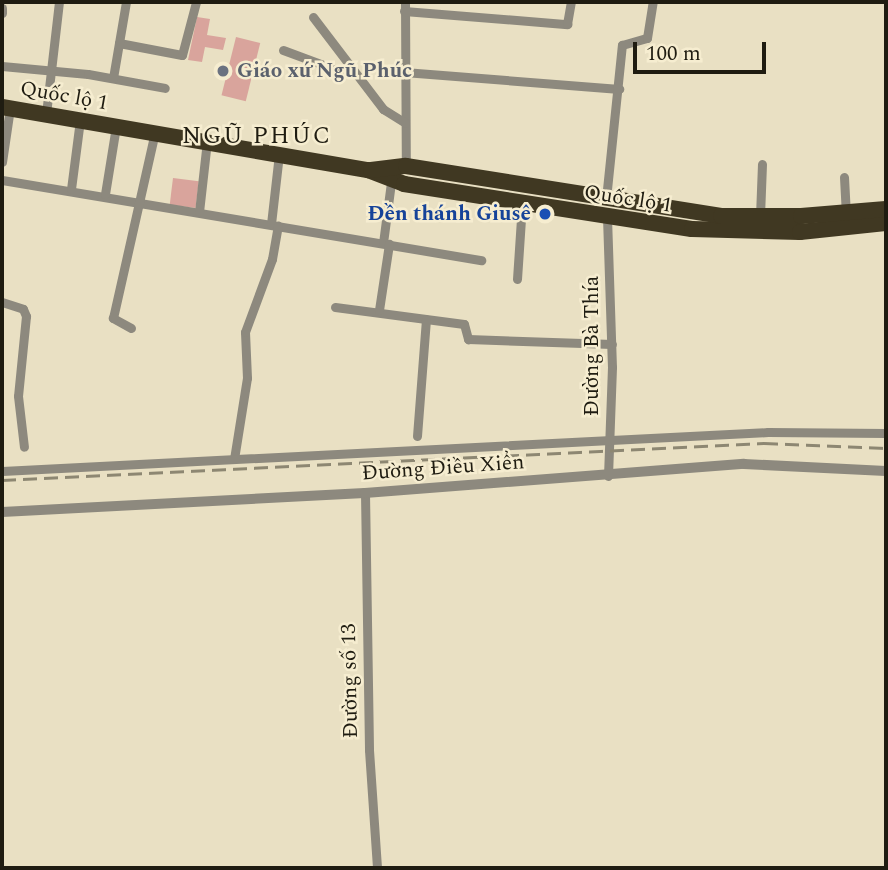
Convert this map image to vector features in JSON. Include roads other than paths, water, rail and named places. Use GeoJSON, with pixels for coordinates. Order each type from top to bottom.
{"type":"FeatureCollection","features":[{"type":"Feature","properties":{"kind":"highway","name":"Quốc lộ 1"},"geometry":{"type":"LineString","coordinates":[[6,107],[368,170],[721,216],[846,213],[886,209]]}},
{"type":"Feature","properties":{"kind":"highway","name":"Quốc lộ 1"},"geometry":{"type":"LineString","coordinates":[[399,174],[522,203],[607,217],[736,232],[800,232],[886,223]]}},
{"type":"Feature","properties":{"kind":"highway"},"geometry":{"type":"LineString","coordinates":[[606,200],[607,217]]}},
{"type":"Feature","properties":{"kind":"street"},"geometry":{"type":"LineString","coordinates":[[46,114],[59,2]]}},
{"type":"Feature","properties":{"kind":"street"},"geometry":{"type":"LineString","coordinates":[[113,78],[126,2]]}},
{"type":"Feature","properties":{"kind":"street"},"geometry":{"type":"LineString","coordinates":[[119,43],[182,55],[196,2]]}},
{"type":"Feature","properties":{"kind":"street"},"geometry":{"type":"LineString","coordinates":[[379,310],[386,244],[405,123],[404,6],[567,24],[571,2]]}},
{"type":"Feature","properties":{"kind":"street"},"geometry":{"type":"LineString","coordinates":[[606,200],[622,45],[647,38],[653,2]]}},
{"type":"Feature","properties":{"kind":"street"},"geometry":{"type":"LineString","coordinates":[[2,8],[2,13]]}},
{"type":"Feature","properties":{"kind":"street"},"geometry":{"type":"LineString","coordinates":[[313,18],[383,109],[405,123]]}},
{"type":"Feature","properties":{"kind":"street"},"geometry":{"type":"LineString","coordinates":[[283,50],[337,70],[354,70]]}},
{"type":"Feature","properties":{"kind":"street"},"geometry":{"type":"LineString","coordinates":[[2,66],[51,69],[165,88]]}},
{"type":"Feature","properties":{"kind":"street"},"geometry":{"type":"LineString","coordinates":[[404,72],[619,89]]}},
{"type":"Feature","properties":{"kind":"street"},"geometry":{"type":"LineString","coordinates":[[2,157],[6,107]]}},
{"type":"Feature","properties":{"kind":"street"},"geometry":{"type":"LineString","coordinates":[[71,189],[80,120]]}},
{"type":"Feature","properties":{"kind":"street"},"geometry":{"type":"LineString","coordinates":[[105,194],[116,126]]}},
{"type":"Feature","properties":{"kind":"street"},"geometry":{"type":"LineString","coordinates":[[131,328],[113,318],[155,132]]}},
{"type":"Feature","properties":{"kind":"street"},"geometry":{"type":"LineString","coordinates":[[199,212],[207,141]]}},
{"type":"Feature","properties":{"kind":"street"},"geometry":{"type":"LineString","coordinates":[[234,459],[247,377],[245,332],[272,259],[279,154]]}},
{"type":"Feature","properties":{"kind":"street"},"geometry":{"type":"LineString","coordinates":[[760,216],[762,164]]}},
{"type":"Feature","properties":{"kind":"street"},"geometry":{"type":"LineString","coordinates":[[844,177],[846,213]]}},
{"type":"Feature","properties":{"kind":"street"},"geometry":{"type":"LineString","coordinates":[[2,180],[105,194],[139,203],[481,260]]}},
{"type":"Feature","properties":{"kind":"street"},"geometry":{"type":"LineString","coordinates":[[517,279],[522,203]]}},
{"type":"Feature","properties":{"kind":"street","name":"Đường Bà Thía"},"geometry":{"type":"LineString","coordinates":[[607,217],[612,344],[608,476]]}},
{"type":"Feature","properties":{"kind":"street"},"geometry":{"type":"LineString","coordinates":[[2,302],[23,309],[26,316],[18,396],[24,447]]}},
{"type":"Feature","properties":{"kind":"street"},"geometry":{"type":"LineString","coordinates":[[335,307],[379,310],[466,325],[468,339],[612,344]]}},
{"type":"Feature","properties":{"kind":"street"},"geometry":{"type":"LineString","coordinates":[[417,436],[426,319]]}},
{"type":"Feature","properties":{"kind":"street"},"geometry":{"type":"LineString","coordinates":[[2,471],[768,432],[886,433]]}},
{"type":"Feature","properties":{"kind":"street","name":"Đường Điều Xiển"},"geometry":{"type":"LineString","coordinates":[[2,512],[365,493],[744,464],[886,471]]}},
{"type":"Feature","properties":{"kind":"street","name":"Đường số 13"},"geometry":{"type":"LineString","coordinates":[[365,493],[369,750],[377,868]]}},
{"type":"Feature","properties":{"kind":"railway"},"geometry":{"type":"LineString","coordinates":[[2,480],[764,443],[886,448]]}},
{"type":"Feature","properties":{"kind":"place","name":"Giáo xứ Ngũ Phúc"},"geometry":{"type":"Point","coordinates":[223,71]}},
{"type":"Feature","properties":{"kind":"place","name":"Đền thánh Giusê"},"geometry":{"type":"Point","coordinates":[545,214]}},
{"type":"Feature","properties":{"kind":"district","name":"NGŨ PHÚC"},"geometry":{"type":"Point","coordinates":[257,137]}}]}
